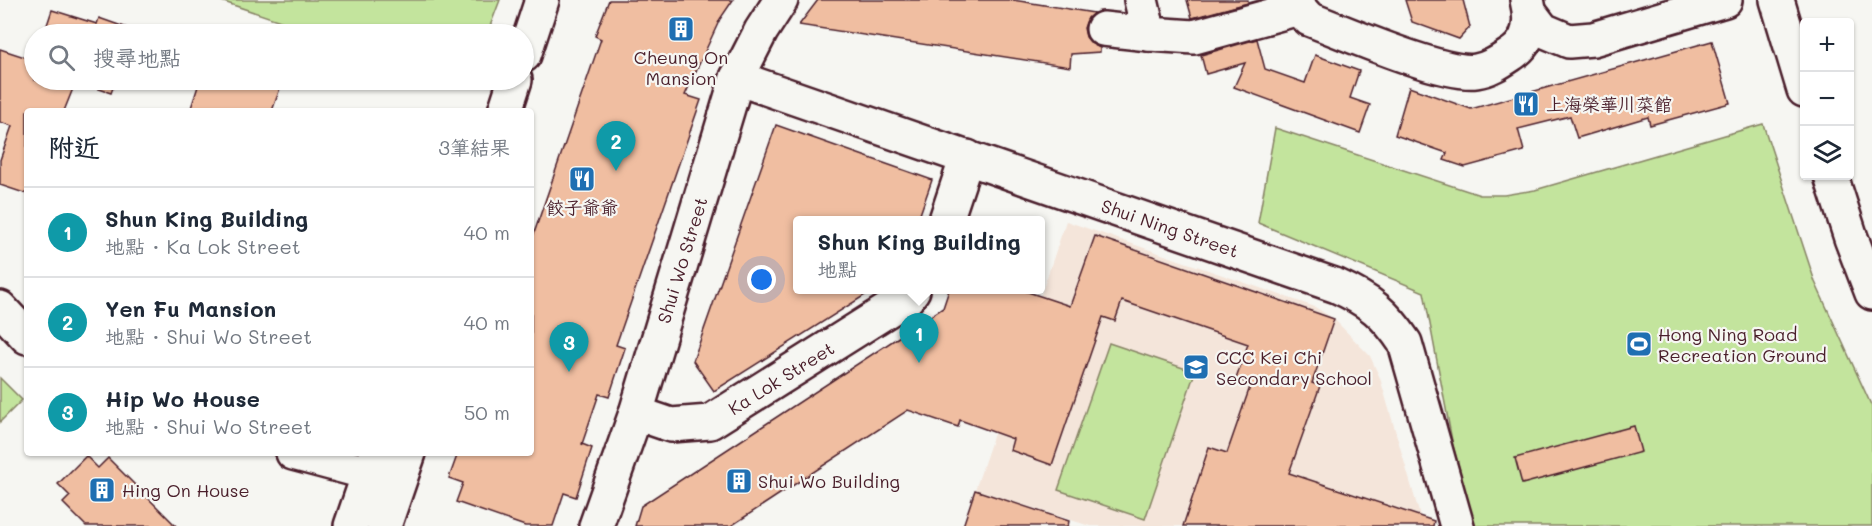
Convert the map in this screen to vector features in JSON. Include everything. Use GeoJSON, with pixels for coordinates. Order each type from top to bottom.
{"type":"FeatureCollection","features":[{"type":"Feature","properties":{"kind":"street"},"geometry":{"type":"LineString","coordinates":[[534,24],[542,0]]}},
{"type":"Feature","properties":{"kind":"street","name":"Shui Wo Street"},"geometry":{"type":"LineString","coordinates":[[596,526],[636,413],[737,78],[761,31],[781,0]]}},
{"type":"Feature","properties":{"kind":"street"},"geometry":{"type":"LineString","coordinates":[[1141,0],[1149,33]]}},
{"type":"Feature","properties":{"kind":"street"},"geometry":{"type":"LineString","coordinates":[[1529,6],[1543,30],[1569,41],[1593,39],[1725,0]]}},
{"type":"Feature","properties":{"kind":"street"},"geometry":{"type":"LineString","coordinates":[[1777,0],[1800,77]]}},
{"type":"Feature","properties":{"kind":"street"},"geometry":{"type":"LineString","coordinates":[[1103,29],[1194,37],[1297,4],[1309,19],[1449,69],[1474,72],[1493,66],[1520,48],[1529,33],[1529,6]]}},
{"type":"Feature","properties":{"kind":"street","name":"Shui Ning Street"},"geometry":{"type":"LineString","coordinates":[[737,78],[1337,286],[1365,298],[1388,318],[1405,344],[1457,526]]}},
{"type":"Feature","properties":{"kind":"street"},"geometry":{"type":"LineString","coordinates":[[506,108],[512,90]]}},
{"type":"Feature","properties":{"kind":"street"},"geometry":{"type":"LineString","coordinates":[[947,216],[968,158]]}},
{"type":"Feature","properties":{"kind":"street"},"geometry":{"type":"LineString","coordinates":[[1833,180],[1872,293]]}},
{"type":"Feature","properties":{"kind":"street","name":"Ka Lok Street"},"geometry":{"type":"LineString","coordinates":[[636,413],[671,425],[710,422],[908,298],[910,294]]}},
{"type":"Feature","properties":{"kind":"street"},"geometry":{"type":"LineString","coordinates":[[0,308],[24,334]]}},
{"type":"Feature","properties":{"kind":"street"},"geometry":{"type":"LineString","coordinates":[[317,456],[388,465]]}},
{"type":"Feature","properties":{"kind":"street"},"geometry":{"type":"LineString","coordinates":[[351,526],[388,465]]}},
{"type":"Feature","properties":{"kind":"street"},"geometry":{"type":"LineString","coordinates":[[384,526],[388,465]]}},
{"type":"Feature","properties":{"kind":"shaded area","name":"CCC Kei Chi Secondary School"},"geometry":{"type":"Polygon","coordinates":[[[1066,221],[1315,307],[1334,319],[1370,356],[1380,378],[1423,526],[1090,526],[975,490],[1041,294],[1045,294],[1045,283],[1066,221]]]}},
{"type":"Feature","properties":{"kind":"green space"},"geometry":{"type":"Polygon","coordinates":[[[218,0],[500,0],[491,24],[289,24],[218,0]]]}},
{"type":"Feature","properties":{"kind":"green space","name":"Hong Ning Road Recreation Ground"},"geometry":{"type":"Polygon","coordinates":[[[1763,124],[1815,282],[1872,407],[1872,526],[1475,526],[1453,446],[1424,292],[1258,223],[1275,128],[1480,195],[1504,195],[1535,190],[1763,124]]]}},
{"type":"Feature","properties":{"kind":"green space"},"geometry":{"type":"Polygon","coordinates":[[[1109,343],[1195,372],[1145,519],[1058,490],[1109,343]]]}},
{"type":"Feature","properties":{"kind":"green space"},"geometry":{"type":"Polygon","coordinates":[[[0,378],[22,400],[0,422],[0,378]]]}},
{"type":"Feature","properties":{"kind":"building"},"geometry":{"type":"Polygon","coordinates":[[[609,0],[733,0],[720,19],[685,95],[701,100],[616,345],[625,348],[609,397],[599,394],[582,444],[592,448],[576,497],[564,493],[553,526],[525,526],[456,502],[463,483],[449,478],[457,456],[534,456],[534,233],[601,39],[595,36],[609,0]]]}},
{"type":"Feature","properties":{"kind":"building"},"geometry":{"type":"Polygon","coordinates":[[[818,0],[1013,0],[1094,13],[1088,18],[1084,28],[1086,37],[1100,48],[1100,52],[1071,54],[1070,67],[799,25],[818,0]]]}},
{"type":"Feature","properties":{"kind":"building"},"geometry":{"type":"Polygon","coordinates":[[[1187,0],[1248,0],[1248,3],[1192,18],[1187,0]]]}},
{"type":"Feature","properties":{"kind":"building"},"geometry":{"type":"Polygon","coordinates":[[[1405,0],[1463,0],[1470,27],[1459,39],[1412,22],[1405,0]]]}},
{"type":"Feature","properties":{"kind":"building"},"geometry":{"type":"Polygon","coordinates":[[[52,10],[97,24],[47,24],[52,10]]]}},
{"type":"Feature","properties":{"kind":"building"},"geometry":{"type":"Polygon","coordinates":[[[99,18],[116,24],[97,24],[99,18]]]}},
{"type":"Feature","properties":{"kind":"building"},"geometry":{"type":"Polygon","coordinates":[[[1257,39],[1265,69],[1305,83],[1315,55],[1359,71],[1350,98],[1370,105],[1360,133],[1234,87],[1245,63],[1206,74],[1201,55],[1257,39]]]}},
{"type":"Feature","properties":{"kind":"building"},"geometry":{"type":"Polygon","coordinates":[[[1712,41],[1730,103],[1650,125],[1648,117],[1577,138],[1570,116],[1518,129],[1524,151],[1465,167],[1444,160],[1447,153],[1395,135],[1409,87],[1471,109],[1712,41]]]}},
{"type":"Feature","properties":{"kind":"building"},"geometry":{"type":"Polygon","coordinates":[[[0,49],[24,57],[24,90],[72,90],[65,108],[24,108],[24,193],[0,185],[0,160],[12,126],[0,122],[0,49]]]}},
{"type":"Feature","properties":{"kind":"building"},"geometry":{"type":"Polygon","coordinates":[[[197,90],[279,90],[273,108],[191,108],[197,90]]]}},
{"type":"Feature","properties":{"kind":"building"},"geometry":{"type":"Polygon","coordinates":[[[776,125],[932,180],[919,216],[793,216],[793,294],[867,294],[714,391],[693,361],[776,125]]]}},
{"type":"Feature","properties":{"kind":"building"},"geometry":{"type":"Polygon","coordinates":[[[1095,236],[1334,319],[1312,383],[1320,386],[1289,473],[1434,521],[1433,526],[1183,526],[1209,447],[1227,453],[1251,384],[1236,379],[1248,344],[1122,301],[1115,321],[1103,317],[1052,465],[1010,450],[1013,439],[960,420],[958,427],[908,410],[731,526],[635,526],[641,506],[943,308],[948,294],[1034,294],[1070,306],[1095,236]]]}},
{"type":"Feature","properties":{"kind":"building"},"geometry":{"type":"Polygon","coordinates":[[[1634,426],[1641,452],[1522,484],[1515,458],[1634,426]]]}},
{"type":"Feature","properties":{"kind":"building","name":"Hing On House"},"geometry":{"type":"Polygon","coordinates":[[[86,456],[98,468],[108,458],[176,526],[86,526],[63,503],[70,496],[58,484],[86,456]]]}},
{"type":"Feature","properties":{"kind":"building"},"geometry":{"type":"Polygon","coordinates":[[[975,490],[1069,521],[1068,526],[963,526],[975,490]]]}},
{"type":"Feature","properties":{"kind":"place","name":"Cheung On Mansion"},"geometry":{"type":"Point","coordinates":[681,29]}},
{"type":"Feature","properties":{"kind":"place","name":"上海榮華川菜館"},"geometry":{"type":"Point","coordinates":[1526,104]}},
{"type":"Feature","properties":{"kind":"place","name":"Yen Fu Mansion"},"geometry":{"type":"Point","coordinates":[616,171]}},
{"type":"Feature","properties":{"kind":"place","name":"餃子爺爺"},"geometry":{"type":"Point","coordinates":[582,179]}},
{"type":"Feature","properties":{"kind":"place","name":"Hong Ning Road Recreation Ground"},"geometry":{"type":"Point","coordinates":[1639,344]}},
{"type":"Feature","properties":{"kind":"place","name":"Shun King Building"},"geometry":{"type":"Point","coordinates":[919,363]}},
{"type":"Feature","properties":{"kind":"place","name":"CCC Kei Chi Secondary School"},"geometry":{"type":"Point","coordinates":[1196,367]}},
{"type":"Feature","properties":{"kind":"place","name":"Hip Wo House"},"geometry":{"type":"Point","coordinates":[569,372]}},
{"type":"Feature","properties":{"kind":"place","name":"Shui Wo Building"},"geometry":{"type":"Point","coordinates":[739,481]}},
{"type":"Feature","properties":{"kind":"place","name":"Hing On House"},"geometry":{"type":"Point","coordinates":[102,490]}}]}
